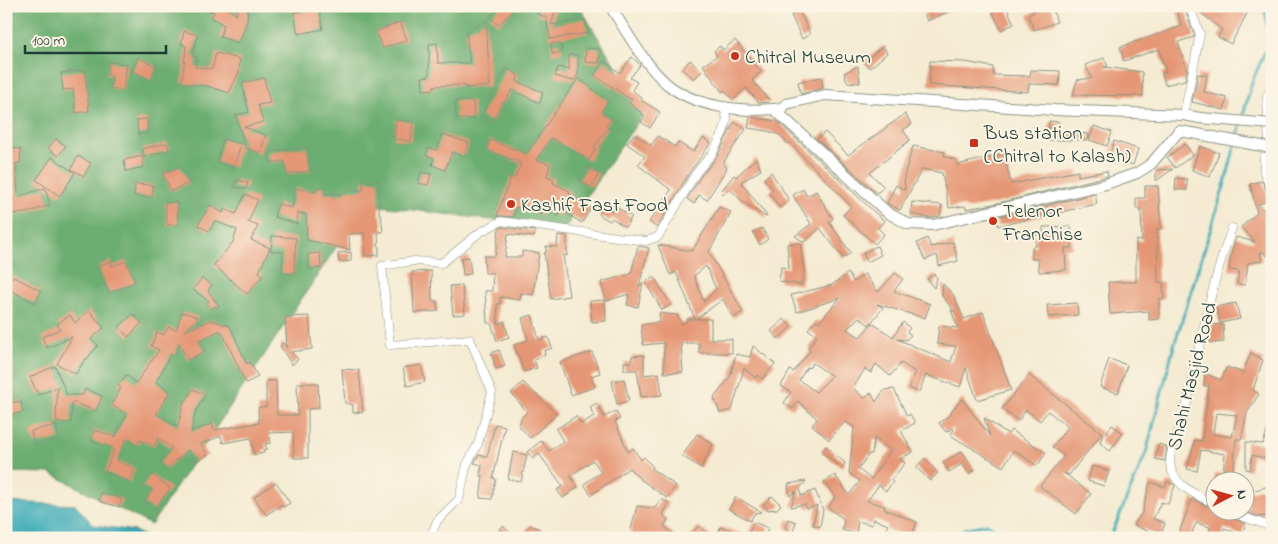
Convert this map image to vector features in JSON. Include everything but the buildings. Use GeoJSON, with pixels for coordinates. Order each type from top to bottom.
{"type":"FeatureCollection","features":[{"type":"Feature","properties":{"kind":"street"},"geometry":{"type":"LineString","coordinates":[[610,6],[640,50],[666,83],[679,92],[724,108],[753,111],[782,108],[786,104],[825,95],[1055,110],[1184,115],[1272,124]]}},
{"type":"Feature","properties":{"kind":"street"},"geometry":{"type":"LineString","coordinates":[[1184,115],[1200,34],[1189,6]]}},
{"type":"Feature","properties":{"kind":"street"},"geometry":{"type":"LineString","coordinates":[[1272,86],[1267,97],[1269,149],[1264,156],[1264,172],[1272,192]]}},
{"type":"Feature","properties":{"kind":"street"},"geometry":{"type":"LineString","coordinates":[[430,538],[436,521],[459,499],[467,464],[478,444],[492,392],[470,340],[390,345],[382,266],[414,261],[442,263],[478,233],[500,221],[646,241],[658,237],[696,173],[712,154],[723,134],[726,119],[724,108]]}},
{"type":"Feature","properties":{"kind":"street"},"geometry":{"type":"LineString","coordinates":[[774,109],[888,213],[902,222],[920,226],[969,217],[1106,184],[1144,170],[1180,132],[1272,148]]}},
{"type":"Feature","properties":{"kind":"street","name":"Shahi Masjid Road"},"geometry":{"type":"LineString","coordinates":[[1206,499],[1184,488],[1176,478],[1170,459],[1182,424],[1217,268],[1232,228]]}},
{"type":"Feature","properties":{"kind":"street"},"geometry":{"type":"LineString","coordinates":[[1256,521],[1272,527]]}},
{"type":"Feature","properties":{"kind":"green space"},"geometry":{"type":"Polygon","coordinates":[[[6,6],[579,6],[644,113],[564,229],[365,204],[151,525],[50,473],[6,472],[6,6]]]}},
{"type":"Feature","properties":{"kind":"water"},"geometry":{"type":"Polygon","coordinates":[[[6,502],[76,505],[93,525],[135,531],[148,538],[6,538],[6,502]]]}},
{"type":"Feature","properties":{"kind":"waterway"},"geometry":{"type":"LineString","coordinates":[[1110,538],[1146,453],[1173,349],[1225,183],[1252,82],[1269,42],[1266,14],[1260,6]]}},
{"type":"Feature","properties":{"kind":"waterway"},"geometry":{"type":"LineString","coordinates":[[958,538],[964,529],[987,524],[1009,538]]}},
{"type":"Feature","properties":{"kind":"place","name":"Chitral Museum"},"geometry":{"type":"Point","coordinates":[735,56]}},
{"type":"Feature","properties":{"kind":"place","name":"Bus station (Chitral to Kalash)"},"geometry":{"type":"Point","coordinates":[974,143]}},
{"type":"Feature","properties":{"kind":"place","name":"Kashif Fast Food"},"geometry":{"type":"Point","coordinates":[511,204]}},
{"type":"Feature","properties":{"kind":"place","name":"Telenor Franchise"},"geometry":{"type":"Point","coordinates":[993,221]}}]}
